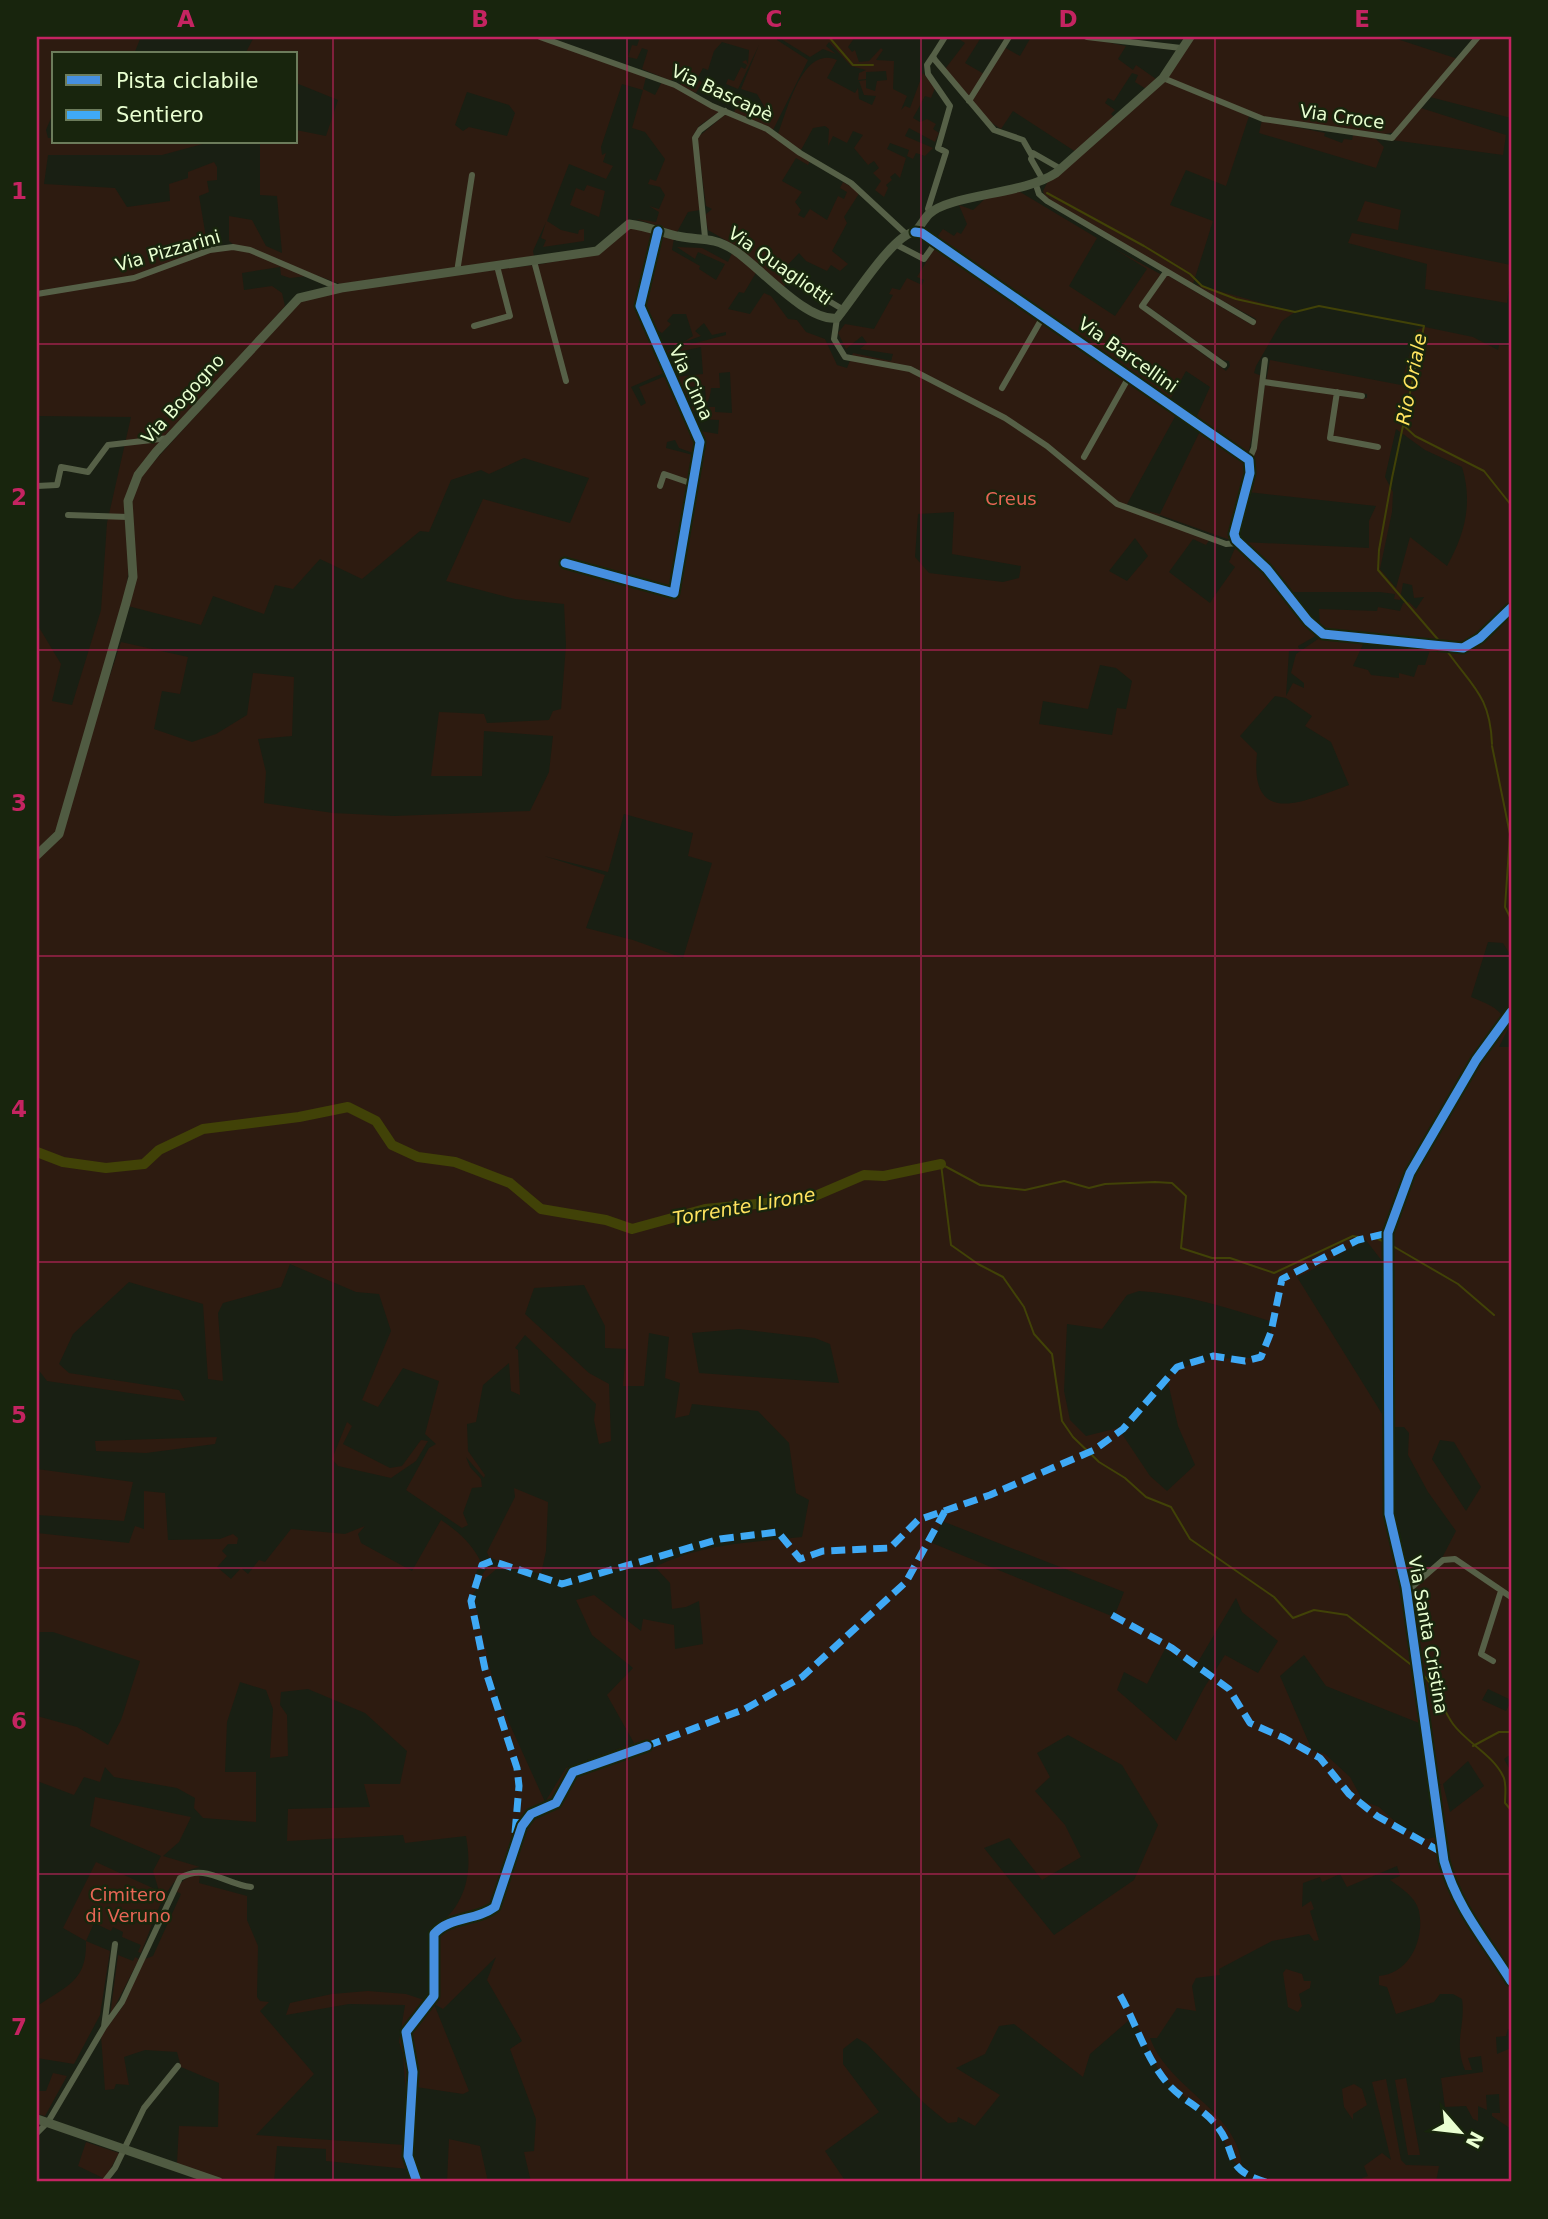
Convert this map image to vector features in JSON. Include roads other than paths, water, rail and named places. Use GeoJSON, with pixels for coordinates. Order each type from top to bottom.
{"type":"FeatureCollection","features":[{"type":"Feature","properties":{"kind":"main road"},"geometry":{"type":"LineString","coordinates":[[930,213],[962,201],[1040,183],[1061,169],[1163,78],[1189,37]]}},
{"type":"Feature","properties":{"kind":"main road","name":"Via Quagliotti"},"geometry":{"type":"LineString","coordinates":[[623,228],[629,223],[681,237],[705,237],[733,249],[819,316],[840,314],[895,244],[911,233],[930,213]]}},
{"type":"Feature","properties":{"kind":"main road","name":"Via Bogogno"},"geometry":{"type":"LineString","coordinates":[[37,855],[59,834],[126,603],[132,578],[128,517],[130,491],[138,475],[170,437],[299,298],[341,288],[599,251],[623,228]]}},
{"type":"Feature","properties":{"kind":"main road"},"geometry":{"type":"LineString","coordinates":[[37,2119],[219,2182]]}},
{"type":"Feature","properties":{"kind":"street","name":"Via Bascapè"},"geometry":{"type":"LineString","coordinates":[[540,37],[675,85],[767,129],[800,153],[851,183],[911,233]]}},
{"type":"Feature","properties":{"kind":"street"},"geometry":{"type":"LineString","coordinates":[[930,213],[928,209],[946,152],[940,150],[939,146],[950,106],[928,74],[927,65],[945,37]]}},
{"type":"Feature","properties":{"kind":"street"},"geometry":{"type":"LineString","coordinates":[[969,101],[1009,37]]}},
{"type":"Feature","properties":{"kind":"street"},"geometry":{"type":"LineString","coordinates":[[1087,37],[1181,48]]}},
{"type":"Feature","properties":{"kind":"street","name":"Via Croce"},"geometry":{"type":"LineString","coordinates":[[1163,78],[1263,119],[1392,138],[1478,37]]}},
{"type":"Feature","properties":{"kind":"street"},"geometry":{"type":"LineString","coordinates":[[933,56],[994,130],[1023,140],[1031,154],[1040,183],[1039,194],[1046,201],[1253,322]]}},
{"type":"Feature","properties":{"kind":"street"},"geometry":{"type":"LineString","coordinates":[[705,237],[695,138],[725,111]]}},
{"type":"Feature","properties":{"kind":"street"},"geometry":{"type":"LineString","coordinates":[[1031,154],[1038,153],[1061,169]]}},
{"type":"Feature","properties":{"kind":"street"},"geometry":{"type":"LineString","coordinates":[[457,272],[472,175]]}},
{"type":"Feature","properties":{"kind":"street","name":"Via Cima"},"geometry":{"type":"LineString","coordinates":[[565,563],[674,593],[700,449],[697,432],[640,306],[657,231]]}},
{"type":"Feature","properties":{"kind":"street","name":"Via Barcellini"},"geometry":{"type":"LineString","coordinates":[[911,233],[922,233],[936,242],[1249,460]]}},
{"type":"Feature","properties":{"kind":"street"},"geometry":{"type":"LineString","coordinates":[[895,244],[925,259],[936,242]]}},
{"type":"Feature","properties":{"kind":"street","name":"Via Pizzarini"},"geometry":{"type":"LineString","coordinates":[[37,294],[134,278],[210,250],[233,247],[250,250],[341,288]]}},
{"type":"Feature","properties":{"kind":"street"},"geometry":{"type":"LineString","coordinates":[[534,261],[566,382]]}},
{"type":"Feature","properties":{"kind":"street"},"geometry":{"type":"LineString","coordinates":[[474,326],[510,316],[497,266]]}},
{"type":"Feature","properties":{"kind":"street"},"geometry":{"type":"LineString","coordinates":[[1166,272],[1142,306],[1224,365]]}},
{"type":"Feature","properties":{"kind":"street"},"geometry":{"type":"LineString","coordinates":[[790,278],[840,314],[834,339],[845,357],[910,369],[1005,418],[1047,446],[1117,504],[1226,544],[1238,543]]}},
{"type":"Feature","properties":{"kind":"street"},"geometry":{"type":"LineString","coordinates":[[1002,388],[1044,315]]}},
{"type":"Feature","properties":{"kind":"street"},"geometry":{"type":"LineString","coordinates":[[1265,360],[1254,448],[1249,460],[1250,473],[1234,534],[1238,543],[1267,569],[1308,621],[1323,634],[1464,648],[1480,638],[1511,608]]}},
{"type":"Feature","properties":{"kind":"street"},"geometry":{"type":"LineString","coordinates":[[1084,457],[1130,375]]}},
{"type":"Feature","properties":{"kind":"street"},"geometry":{"type":"LineString","coordinates":[[1264,382],[1362,396]]}},
{"type":"Feature","properties":{"kind":"street"},"geometry":{"type":"LineString","coordinates":[[1337,392],[1330,438],[1378,447]]}},
{"type":"Feature","properties":{"kind":"street"},"geometry":{"type":"LineString","coordinates":[[37,486],[58,485],[60,467],[88,472],[106,446],[170,437]]}},
{"type":"Feature","properties":{"kind":"street"},"geometry":{"type":"LineString","coordinates":[[660,486],[664,474],[693,484]]}},
{"type":"Feature","properties":{"kind":"street"},"geometry":{"type":"LineString","coordinates":[[68,515],[128,517]]}},
{"type":"Feature","properties":{"kind":"street","name":"Via Santa Cristina"},"geometry":{"type":"LineString","coordinates":[[1511,1012],[1476,1060],[1410,1173],[1388,1233],[1389,1514],[1406,1587],[1450,1881],[1470,1923],[1511,1981]]}},
{"type":"Feature","properties":{"kind":"street"},"geometry":{"type":"LineString","coordinates":[[1406,1587],[1412,1587],[1443,1560],[1455,1559],[1511,1597]]}},
{"type":"Feature","properties":{"kind":"street"},"geometry":{"type":"LineString","coordinates":[[1493,1661],[1483,1656],[1481,1650],[1502,1591]]}},
{"type":"Feature","properties":{"kind":"street"},"geometry":{"type":"LineString","coordinates":[[417,2182],[408,2156],[412,2071],[406,2032],[434,1996],[432,1940],[443,1926],[482,1914],[495,1906],[515,1840],[531,1814],[556,1803],[573,1772],[647,1746]]}},
{"type":"Feature","properties":{"kind":"street"},"geometry":{"type":"LineString","coordinates":[[37,2133],[48,2122],[103,2027],[122,2002],[180,1878],[190,1872],[202,1871],[251,1887]]}},
{"type":"Feature","properties":{"kind":"street"},"geometry":{"type":"LineString","coordinates":[[103,2027],[115,1944]]}},
{"type":"Feature","properties":{"kind":"street"},"geometry":{"type":"LineString","coordinates":[[104,2182],[125,2148],[144,2108],[178,2066]]}},
{"type":"Feature","properties":{"kind":"waterway","name":"Rio Oriale"},"geometry":{"type":"LineString","coordinates":[[829,37],[853,65],[873,65]]}},
{"type":"Feature","properties":{"kind":"waterway","name":"Rio Oriale"},"geometry":{"type":"LineString","coordinates":[[1047,193],[1144,246],[1190,274],[1202,286],[1236,299],[1295,312],[1319,306],[1424,326],[1392,478],[1378,570],[1441,643]]}},
{"type":"Feature","properties":{"kind":"waterway"},"geometry":{"type":"LineString","coordinates":[[1402,424],[1415,436],[1484,471],[1511,505]]}},
{"type":"Feature","properties":{"kind":"waterway","name":"Rio Oriale"},"geometry":{"type":"LineString","coordinates":[[1445,648],[1483,702],[1492,744]]}},
{"type":"Feature","properties":{"kind":"waterway","name":"Rio Oriale"},"geometry":{"type":"LineString","coordinates":[[1492,746],[1510,834],[1505,907],[1511,919]]}},
{"type":"Feature","properties":{"kind":"waterway","name":"Torrente Lirone"},"geometry":{"type":"LineString","coordinates":[[37,1152],[63,1162],[106,1168],[144,1164],[159,1150],[203,1129],[299,1117],[348,1107],[376,1121],[392,1145],[418,1157],[455,1162],[510,1183],[541,1209],[606,1220],[632,1229],[705,1209],[808,1199],[864,1175],[884,1176],[941,1164]]}},
{"type":"Feature","properties":{"kind":"waterway","name":"Torrente Lirone"},"geometry":{"type":"LineString","coordinates":[[941,1164],[951,1245],[1003,1277],[1024,1307],[1034,1334],[1052,1354],[1062,1421],[1073,1437],[1099,1462],[1125,1478],[1146,1497],[1171,1507],[1190,1539],[1274,1597],[1293,1618],[1314,1610],[1347,1615],[1414,1667]]}},
{"type":"Feature","properties":{"kind":"waterway"},"geometry":{"type":"LineString","coordinates":[[941,1164],[980,1185],[1025,1190],[1064,1181],[1089,1188],[1105,1184],[1172,1183],[1186,1196],[1181,1248],[1212,1258],[1230,1258],[1274,1273],[1353,1236],[1358,1237]]}},
{"type":"Feature","properties":{"kind":"waterway"},"geometry":{"type":"LineString","coordinates":[[1378,1239],[1385,1242]]}},
{"type":"Feature","properties":{"kind":"waterway"},"geometry":{"type":"LineString","coordinates":[[1391,1245],[1458,1284],[1494,1315]]}},
{"type":"Feature","properties":{"kind":"waterway","name":"Torrente Lirone"},"geometry":{"type":"LineString","coordinates":[[1421,1673],[1431,1684],[1453,1724],[1499,1769],[1505,1782],[1505,1803],[1511,1810]]}},
{"type":"Feature","properties":{"kind":"waterway","name":"Torrente Lirone"},"geometry":{"type":"LineString","coordinates":[[1473,1746],[1499,1732],[1511,1732]]}},
{"type":"Feature","properties":{"kind":"park label","name":"Creus"},"geometry":{"type":"Point","coordinates":[1011,499]}},
{"type":"Feature","properties":{"kind":"park label","name":"Cimitero di Veruno"},"geometry":{"type":"Point","coordinates":[128,1905]}}]}
